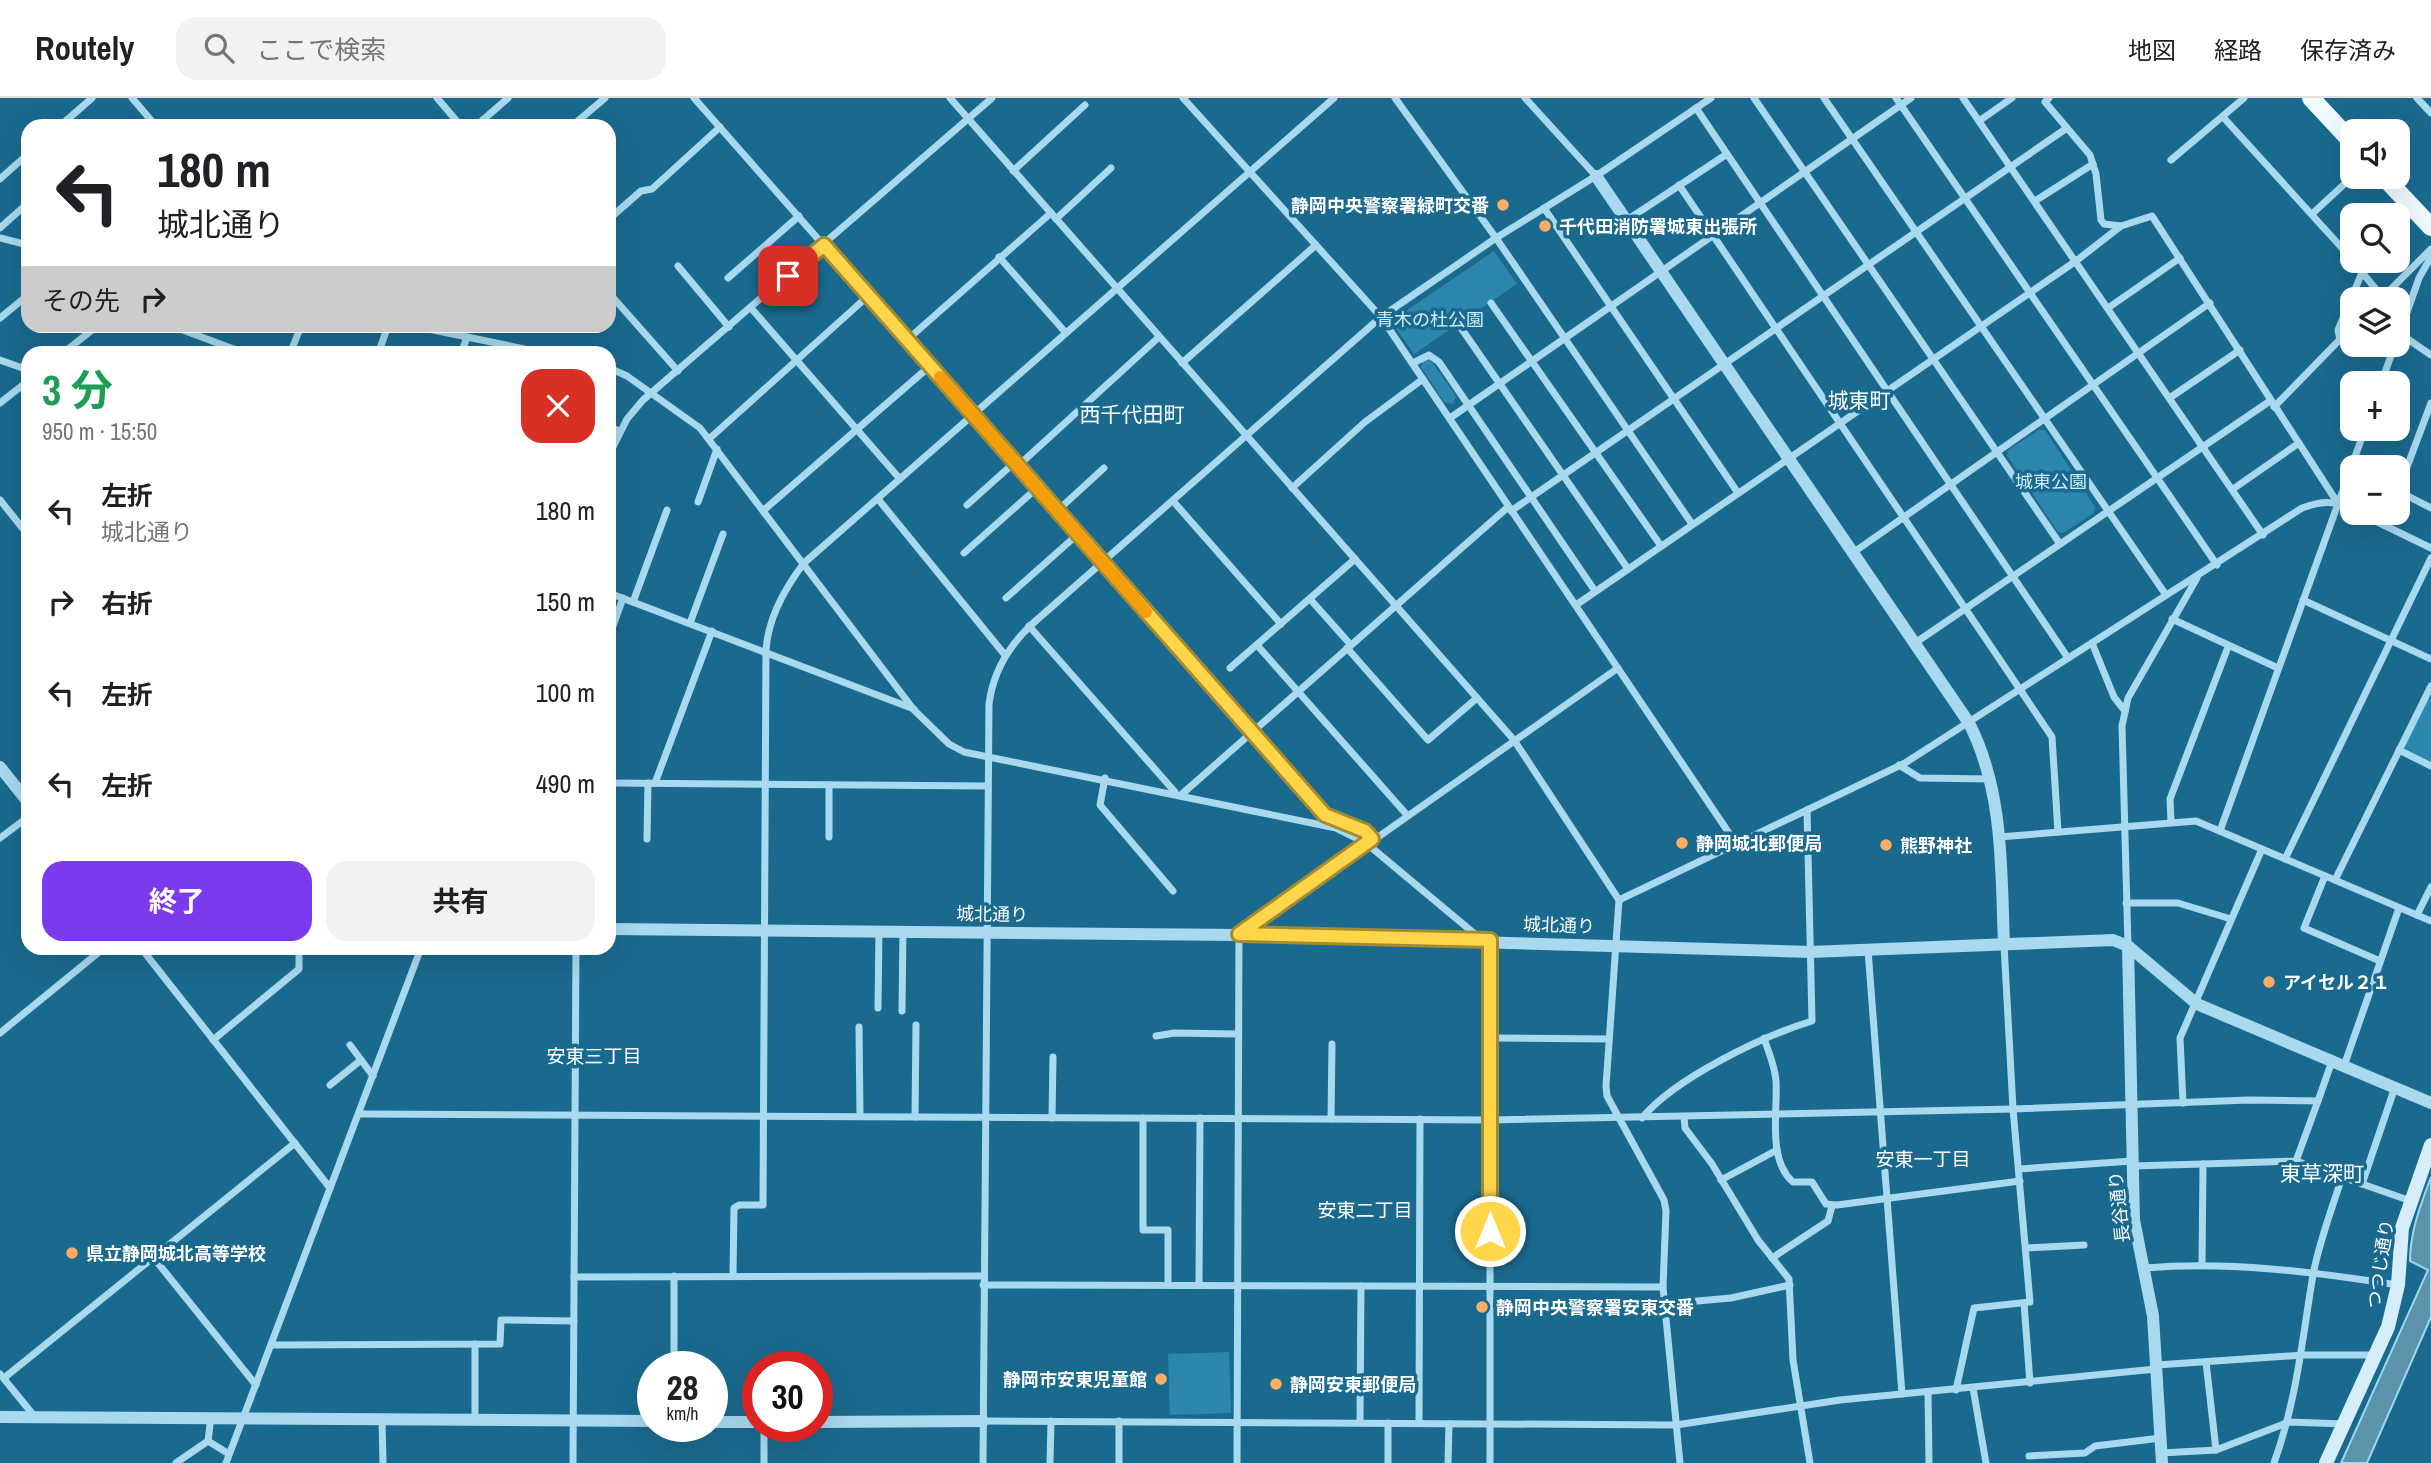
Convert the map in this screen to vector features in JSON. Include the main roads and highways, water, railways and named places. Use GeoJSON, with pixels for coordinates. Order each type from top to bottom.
{"type":"FeatureCollection","features":[{"type":"Feature","properties":{"kind":"main road"},"geometry":{"type":"LineString","coordinates":[[2311,98],[2340,129]]}},
{"type":"Feature","properties":{"kind":"main road"},"geometry":{"type":"LineString","coordinates":[[2395,189],[2431,227]]}},
{"type":"Feature","properties":{"kind":"main road","name":"つつじ通り"},"geometry":{"type":"LineString","coordinates":[[2326,1463],[2388,1327],[2398,1285],[2400,1245],[2431,1145]]}},
{"type":"Feature","properties":{"kind":"place","name":"静岡中央警察署緑町交番"},"geometry":{"type":"Point","coordinates":[1503,205]}},
{"type":"Feature","properties":{"kind":"place","name":"千代田消防署城東出張所"},"geometry":{"type":"Point","coordinates":[1545,226]}},
{"type":"Feature","properties":{"kind":"place","name":"静岡城北郵便局"},"geometry":{"type":"Point","coordinates":[1682,843]}},
{"type":"Feature","properties":{"kind":"place","name":"熊野神社"},"geometry":{"type":"Point","coordinates":[1886,845]}},
{"type":"Feature","properties":{"kind":"place","name":"アイセル２１"},"geometry":{"type":"Point","coordinates":[2269,982]}},
{"type":"Feature","properties":{"kind":"place","name":"県立静岡城北高等学校"},"geometry":{"type":"Point","coordinates":[72,1253]}},
{"type":"Feature","properties":{"kind":"place","name":"静岡中央警察署安東交番"},"geometry":{"type":"Point","coordinates":[1482,1307]}},
{"type":"Feature","properties":{"kind":"place","name":"静岡市安東児童館"},"geometry":{"type":"Point","coordinates":[1161,1379]}},
{"type":"Feature","properties":{"kind":"place","name":"静岡安東郵便局"},"geometry":{"type":"Point","coordinates":[1276,1384]}},
{"type":"Feature","properties":{"kind":"district","name":"城東町"},"geometry":{"type":"Point","coordinates":[1859,400]}},
{"type":"Feature","properties":{"kind":"district","name":"西千代田町"},"geometry":{"type":"Point","coordinates":[1132,414]}},
{"type":"Feature","properties":{"kind":"district","name":"安東三丁目"},"geometry":{"type":"Point","coordinates":[594,1056]}},
{"type":"Feature","properties":{"kind":"district","name":"安東一丁目"},"geometry":{"type":"Point","coordinates":[1923,1159]}},
{"type":"Feature","properties":{"kind":"district","name":"東草深町"},"geometry":{"type":"Point","coordinates":[2322,1173]}},
{"type":"Feature","properties":{"kind":"district","name":"安東二丁目"},"geometry":{"type":"Point","coordinates":[1365,1210]}},
{"type":"Feature","properties":{"kind":"park label","name":"青木の杜公園"},"geometry":{"type":"Point","coordinates":[1430,319]}},
{"type":"Feature","properties":{"kind":"park label","name":"城東公園"},"geometry":{"type":"Point","coordinates":[2051,481]}}]}
